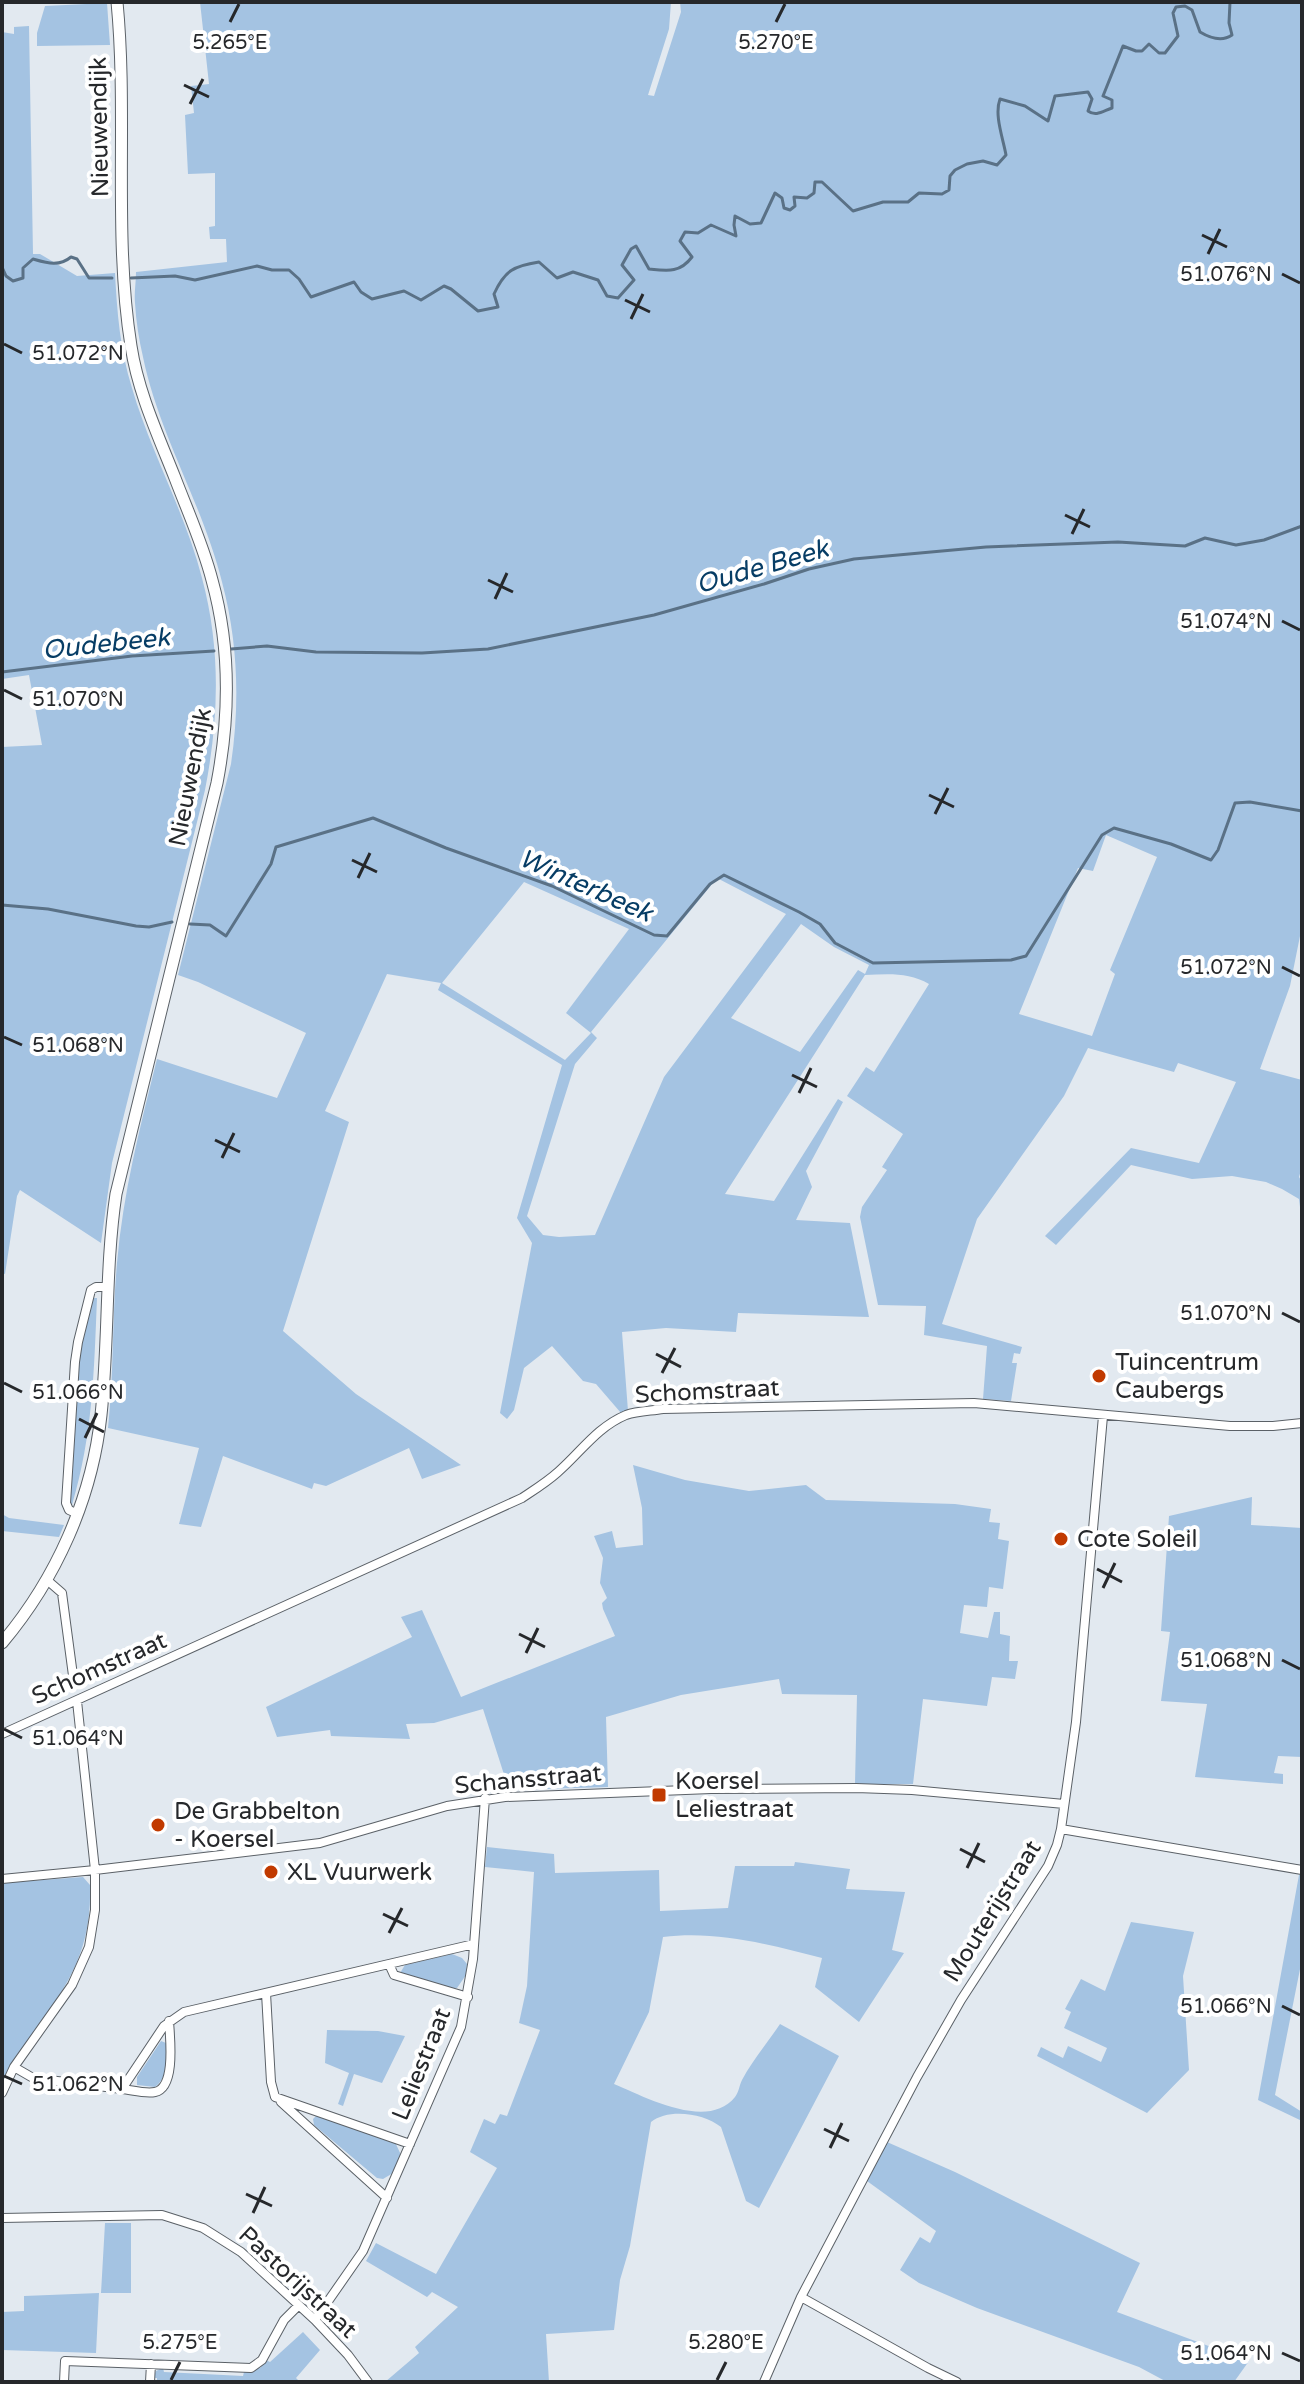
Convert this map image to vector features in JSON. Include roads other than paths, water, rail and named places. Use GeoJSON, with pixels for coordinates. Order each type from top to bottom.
{"type":"FeatureCollection","features":[{"type":"Feature","properties":{"kind":"street","name":"Nieuwendijk"},"geometry":{"type":"LineString","coordinates":[[2,1643],[47,1580],[78,1514],[91,1470],[101,1414],[106,1287],[116,1194],[217,783],[225,733],[225,647],[212,578],[144,400],[131,348],[125,290],[117,2]]}},
{"type":"Feature","properties":{"kind":"street"},"geometry":{"type":"LineString","coordinates":[[78,1514],[67,1507],[66,1490],[76,1352],[91,1290],[106,1287]]}},
{"type":"Feature","properties":{"kind":"street","name":"Schomstraat"},"geometry":{"type":"LineString","coordinates":[[2,1734],[522,1498],[559,1471],[597,1434],[623,1416],[635,1413],[663,1409],[974,1403],[1249,1427],[1302,1423]]}},
{"type":"Feature","properties":{"kind":"street","name":"Mouterijstraat"},"geometry":{"type":"LineString","coordinates":[[764,2382],[801,2297],[917,2077],[961,2000],[1048,1866],[1057,1845],[1078,1708],[1103,1416]]}},
{"type":"Feature","properties":{"kind":"street"},"geometry":{"type":"LineString","coordinates":[[47,1580],[62,1593],[74,1683]]}},
{"type":"Feature","properties":{"kind":"street"},"geometry":{"type":"LineString","coordinates":[[2,2093],[14,2067],[72,1985],[89,1947],[95,1910],[95,1870],[77,1701]]}},
{"type":"Feature","properties":{"kind":"street","name":"Schansstraat"},"geometry":{"type":"LineString","coordinates":[[2,1879],[320,1843],[485,1798],[680,1790],[856,1788],[1064,1804]]}},
{"type":"Feature","properties":{"kind":"street","name":"Leliestraat"},"geometry":{"type":"LineString","coordinates":[[315,2320],[363,2251],[461,2027],[474,1944],[485,1798]]}},
{"type":"Feature","properties":{"kind":"street"},"geometry":{"type":"LineString","coordinates":[[1061,1829],[1302,1870]]}},
{"type":"Feature","properties":{"kind":"street"},"geometry":{"type":"LineString","coordinates":[[122,2089],[169,2021],[184,2012],[474,1944]]}},
{"type":"Feature","properties":{"kind":"street"},"geometry":{"type":"LineString","coordinates":[[389,1964],[394,1975],[468,1997]]}},
{"type":"Feature","properties":{"kind":"street"},"geometry":{"type":"LineString","coordinates":[[266,1993],[271,2082],[275,2097],[387,2198]]}},
{"type":"Feature","properties":{"kind":"street"},"geometry":{"type":"LineString","coordinates":[[14,2067],[33,2078],[153,2093],[167,2082],[170,2065],[169,2021]]}},
{"type":"Feature","properties":{"kind":"street"},"geometry":{"type":"LineString","coordinates":[[275,2097],[410,2144]]}},
{"type":"Feature","properties":{"kind":"street","name":"Pastorijstraat"},"geometry":{"type":"LineString","coordinates":[[2,2218],[162,2215],[203,2228],[228,2243],[315,2320],[368,2382]]}},
{"type":"Feature","properties":{"kind":"street"},"geometry":{"type":"LineString","coordinates":[[801,2297],[957,2382]]}},
{"type":"Feature","properties":{"kind":"street"},"geometry":{"type":"LineString","coordinates":[[64,2382],[65,2361],[251,2368],[262,2360],[281,2324],[298,2306]]}},
{"type":"Feature","properties":{"kind":"street"},"geometry":{"type":"LineString","coordinates":[[150,2382],[151,2364]]}},
{"type":"Feature","properties":{"kind":"waterway"},"geometry":{"type":"LineString","coordinates":[[131,278],[175,276],[195,280],[257,266],[289,270],[311,297],[354,282],[361,292],[372,299],[404,291],[421,300],[444,286],[478,311],[498,307],[494,294],[511,270],[539,262],[557,278],[573,272],[598,280],[607,296],[618,298],[634,280],[622,265],[631,249],[636,246],[649,269],[678,268],[692,257],[680,241],[685,232],[698,233],[711,225],[736,236],[735,216],[750,224],[761,223],[775,193],[782,198],[784,208],[790,210],[795,206],[794,197],[807,198],[814,193],[815,182],[822,182],[853,211],[883,202],[908,202],[919,193],[942,194],[949,190],[950,176],[955,170],[983,161],[997,165],[1006,155],[998,119],[1000,99],[1025,106],[1048,121],[1055,96],[1088,92],[1092,99],[1088,111],[1097,113],[1112,108],[1112,100],[1103,96],[1123,46],[1142,51],[1149,44],[1159,53],[1165,53],[1178,36],[1173,13],[1176,7],[1185,6],[1192,10],[1200,32],[1216,38],[1228,37],[1232,35],[1230,2]]}},
{"type":"Feature","properties":{"kind":"waterway"},"geometry":{"type":"LineString","coordinates":[[2,267],[6,276],[13,281],[23,278],[23,268],[33,259],[57,263],[71,257],[77,259],[89,278],[112,278]]}},
{"type":"Feature","properties":{"kind":"waterway","name":"Oude Beek"},"geometry":{"type":"LineString","coordinates":[[231,649],[267,646],[316,652],[422,653],[488,649],[654,615],[809,569],[854,559],[986,547],[1118,542],[1185,546],[1205,538],[1236,545],[1264,540],[1302,526]]}},
{"type":"Feature","properties":{"kind":"waterway","name":"Oudebeek"},"geometry":{"type":"LineString","coordinates":[[2,672],[132,656],[214,651]]}},
{"type":"Feature","properties":{"kind":"waterway","name":"Winterbeek"},"geometry":{"type":"LineString","coordinates":[[190,924],[210,925],[226,936],[271,864],[276,847],[373,818],[552,886],[654,935],[667,936],[710,884],[724,875],[820,924],[835,943],[873,963],[1011,960],[1026,956],[1102,835],[1114,828],[1171,844],[1211,860],[1218,850],[1235,803],[1250,802],[1302,811]]}},
{"type":"Feature","properties":{"kind":"waterway","name":"Winterbeek"},"geometry":{"type":"LineString","coordinates":[[2,905],[48,909],[136,926],[149,927],[172,922]]}},
{"type":"Feature","properties":{"kind":"place","name":"Tuincentrum Caubergs"},"geometry":{"type":"Point","coordinates":[1099,1376]}},
{"type":"Feature","properties":{"kind":"place","name":"Cote Soleil"},"geometry":{"type":"Point","coordinates":[1061,1539]}},
{"type":"Feature","properties":{"kind":"place","name":"Koersel Leliestraat"},"geometry":{"type":"Point","coordinates":[659,1795]}},
{"type":"Feature","properties":{"kind":"place","name":"De Grabbelton - Koersel"},"geometry":{"type":"Point","coordinates":[158,1825]}},
{"type":"Feature","properties":{"kind":"place","name":"XL Vuurwerk"},"geometry":{"type":"Point","coordinates":[271,1872]}}]}
